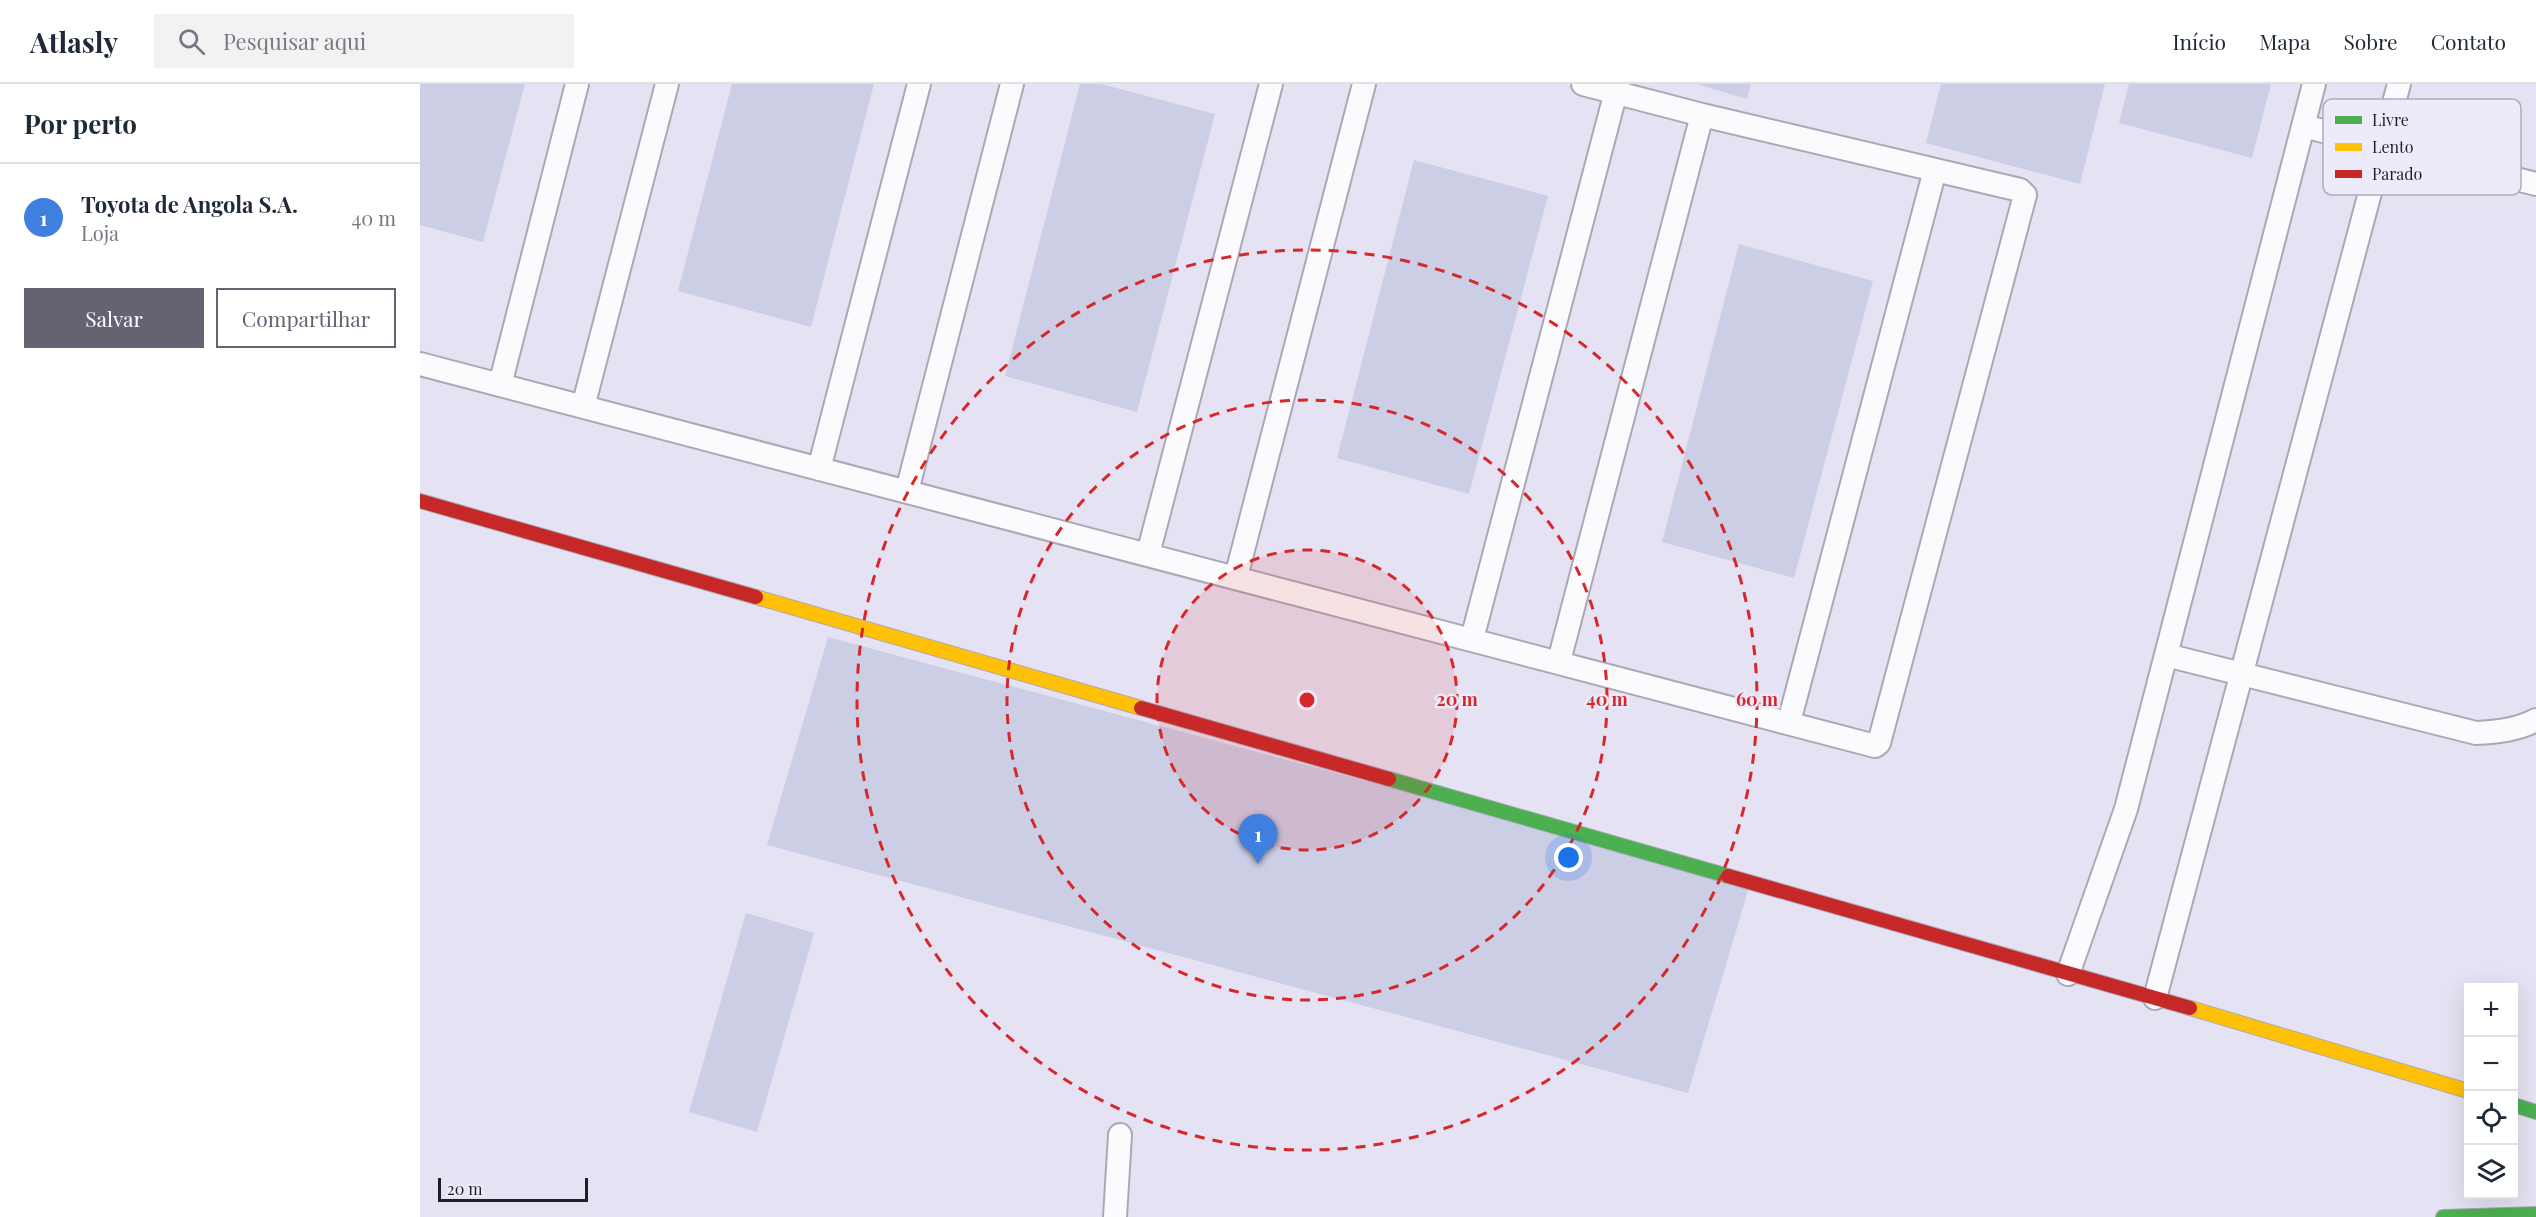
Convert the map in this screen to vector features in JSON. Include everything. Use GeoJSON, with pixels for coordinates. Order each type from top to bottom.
{"type":"FeatureCollection","features":[{"type":"Feature","properties":{"kind":"street"},"geometry":{"type":"LineString","coordinates":[[420,501],[2155,998],[2464,1090]]}},
{"type":"Feature","properties":{"kind":"street"},"geometry":{"type":"LineString","coordinates":[[2518,1106],[2536,1112]]}},
{"type":"Feature","properties":{"kind":"street"},"geometry":{"type":"LineString","coordinates":[[2443,1217],[2536,1214]]}},
{"type":"Feature","properties":{"kind":"lane"},"geometry":{"type":"LineString","coordinates":[[500,385],[577,84]]}},
{"type":"Feature","properties":{"kind":"lane"},"geometry":{"type":"LineString","coordinates":[[583,407],[667,84]]}},
{"type":"Feature","properties":{"kind":"lane"},"geometry":{"type":"LineString","coordinates":[[819,469],[919,84]]}},
{"type":"Feature","properties":{"kind":"lane"},"geometry":{"type":"LineString","coordinates":[[907,491],[1012,84]]}},
{"type":"Feature","properties":{"kind":"lane"},"geometry":{"type":"LineString","coordinates":[[1148,554],[1271,84]]}},
{"type":"Feature","properties":{"kind":"lane"},"geometry":{"type":"LineString","coordinates":[[1236,577],[1364,84]]}},
{"type":"Feature","properties":{"kind":"lane"},"geometry":{"type":"LineString","coordinates":[[420,364],[1559,661],[1870,746],[1879,743],[2025,195],[2020,190],[1702,115],[1617,88],[1583,84]]}},
{"type":"Feature","properties":{"kind":"lane"},"geometry":{"type":"LineString","coordinates":[[2068,974],[2126,809],[2314,84]]}},
{"type":"Feature","properties":{"kind":"lane"},"geometry":{"type":"LineString","coordinates":[[2395,99],[2399,84]]}},
{"type":"Feature","properties":{"kind":"lane"},"geometry":{"type":"LineString","coordinates":[[1472,639],[1617,88]]}},
{"type":"Feature","properties":{"kind":"lane"},"geometry":{"type":"LineString","coordinates":[[1559,661],[1702,115]]}},
{"type":"Feature","properties":{"kind":"lane"},"geometry":{"type":"LineString","coordinates":[[2303,126],[2323,131]]}},
{"type":"Feature","properties":{"kind":"lane"},"geometry":{"type":"LineString","coordinates":[[1789,722],[1935,170]]}},
{"type":"Feature","properties":{"kind":"lane"},"geometry":{"type":"LineString","coordinates":[[2521,180],[2536,184]]}},
{"type":"Feature","properties":{"kind":"lane"},"geometry":{"type":"LineString","coordinates":[[2155,998],[2370,195]]}},
{"type":"Feature","properties":{"kind":"lane"},"geometry":{"type":"LineString","coordinates":[[2166,655],[2476,733],[2499,732],[2536,720]]}},
{"type":"Feature","properties":{"kind":"lane"},"geometry":{"type":"LineString","coordinates":[[1115,1217],[1120,1135]]}},
{"type":"Feature","properties":{"kind":"building"},"geometry":{"type":"Polygon","coordinates":[[[420,84],[525,84],[483,242],[420,225],[420,84]]]}},
{"type":"Feature","properties":{"kind":"building"},"geometry":{"type":"Polygon","coordinates":[[[732,84],[874,84],[811,327],[678,291],[732,84]]]}},
{"type":"Feature","properties":{"kind":"building"},"geometry":{"type":"Polygon","coordinates":[[[1080,84],[1101,84],[1215,114],[1137,412],[1005,376],[1080,84]]]}},
{"type":"Feature","properties":{"kind":"building"},"geometry":{"type":"Polygon","coordinates":[[[1697,84],[1751,84],[1747,99],[1697,84]]]}},
{"type":"Feature","properties":{"kind":"building"},"geometry":{"type":"Polygon","coordinates":[[[1941,84],[2105,84],[2080,184],[1926,143],[1941,84]]]}},
{"type":"Feature","properties":{"kind":"building"},"geometry":{"type":"Polygon","coordinates":[[[2129,84],[2271,84],[2252,158],[2119,123],[2129,84]]]}},
{"type":"Feature","properties":{"kind":"building"},"geometry":{"type":"Polygon","coordinates":[[[1414,160],[1548,196],[1469,494],[1337,458],[1414,160]]]}},
{"type":"Feature","properties":{"kind":"building"},"geometry":{"type":"Polygon","coordinates":[[[1739,244],[1873,281],[1794,578],[1662,542],[1739,244]]]}},
{"type":"Feature","properties":{"kind":"building"},"geometry":{"type":"Polygon","coordinates":[[[828,637],[1750,884],[1688,1093],[767,845],[828,637]]]}},
{"type":"Feature","properties":{"kind":"building"},"geometry":{"type":"Polygon","coordinates":[[[746,913],[814,933],[757,1132],[689,1112],[746,913]]]}},
{"type":"Feature","properties":{"kind":"traffic: fast"},"geometry":{"type":"LineString","coordinates":[[1389,779],[1728,876]]}},
{"type":"Feature","properties":{"kind":"traffic: fast"},"geometry":{"type":"LineString","coordinates":[[2518,1106],[2536,1112]]}},
{"type":"Feature","properties":{"kind":"traffic: fast"},"geometry":{"type":"LineString","coordinates":[[2443,1217],[2536,1214]]}},
{"type":"Feature","properties":{"kind":"traffic: slow"},"geometry":{"type":"LineString","coordinates":[[756,597],[1141,708]]}},
{"type":"Feature","properties":{"kind":"traffic: slow"},"geometry":{"type":"LineString","coordinates":[[2190,1008],[2464,1090]]}},
{"type":"Feature","properties":{"kind":"traffic: jam"},"geometry":{"type":"LineString","coordinates":[[420,501],[756,597]]}},
{"type":"Feature","properties":{"kind":"traffic: jam"},"geometry":{"type":"LineString","coordinates":[[1141,708],[1389,779]]}},
{"type":"Feature","properties":{"kind":"traffic: jam"},"geometry":{"type":"LineString","coordinates":[[1728,876],[2190,1008]]}},
{"type":"Feature","properties":{"kind":"place","name":"Toyota de Angola S.A."},"geometry":{"type":"Point","coordinates":[1258,864]}}]}
